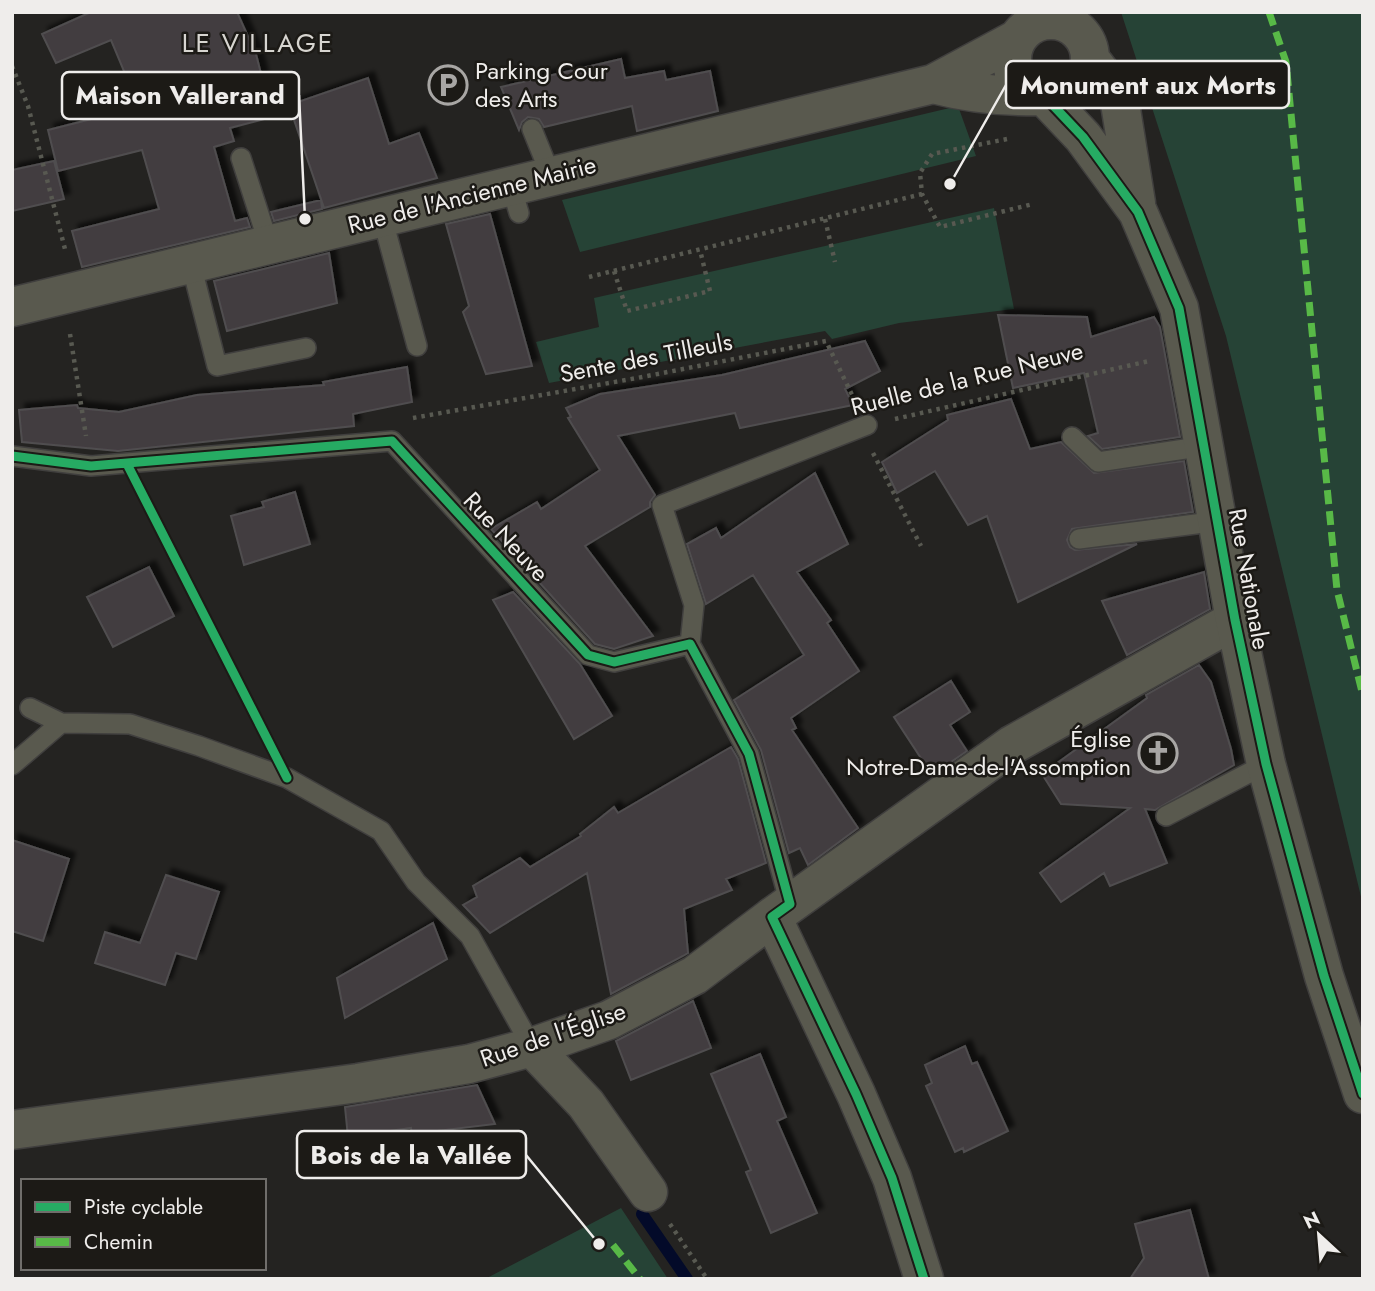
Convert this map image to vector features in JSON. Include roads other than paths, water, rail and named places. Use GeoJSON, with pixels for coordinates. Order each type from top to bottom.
{"type":"FeatureCollection","features":[{"type":"Feature","properties":{"kind":"street"},"geometry":{"type":"LineString","coordinates":[[933,83],[967,93],[1058,98],[1077,88],[1085,79],[1086,37],[1061,21],[1050,20],[1026,26],[1013,49],[1013,71],[1025,90],[1041,97]]}},
{"type":"Feature","properties":{"kind":"street","name":"Rue de l'Ancienne Mairie"},"geometry":{"type":"LineString","coordinates":[[12,307],[382,217],[515,200],[551,176],[933,83],[1026,26]]}},
{"type":"Feature","properties":{"kind":"street","name":"Rue Nationale"},"geometry":{"type":"LineString","coordinates":[[1086,37],[1119,97],[1138,212]]}},
{"type":"Feature","properties":{"kind":"street","name":"Rue Nationale"},"geometry":{"type":"LineString","coordinates":[[1041,97],[1083,136],[1138,212],[1179,308],[1235,620],[1266,764],[1324,976],[1363,1094]]}},
{"type":"Feature","properties":{"kind":"street","name":"Rue de l'Église"},"geometry":{"type":"LineString","coordinates":[[12,1130],[358,1083],[469,1064],[532,1047],[609,1020],[695,975],[781,910],[1012,745],[1235,620]]}},
{"type":"Feature","properties":{"kind":"street"},"geometry":{"type":"LineString","coordinates":[[781,910],[892,1178],[924,1279]]}},
{"type":"Feature","properties":{"kind":"street"},"geometry":{"type":"LineString","coordinates":[[532,1047],[586,1104],[648,1192]]}},
{"type":"Feature","properties":{"kind":"lane"},"geometry":{"type":"LineString","coordinates":[[532,130],[551,176]]}},
{"type":"Feature","properties":{"kind":"lane"},"geometry":{"type":"LineString","coordinates":[[241,158],[269,245]]}},
{"type":"Feature","properties":{"kind":"lane"},"geometry":{"type":"LineString","coordinates":[[382,217],[417,346]]}},
{"type":"Feature","properties":{"kind":"lane"},"geometry":{"type":"LineString","coordinates":[[191,264],[217,366],[306,348]]}},
{"type":"Feature","properties":{"kind":"lane","name":"Ruelle de la Rue Neuve"},"geometry":{"type":"LineString","coordinates":[[690,644],[694,605],[662,505],[864,426]]}},
{"type":"Feature","properties":{"kind":"lane"},"geometry":{"type":"LineString","coordinates":[[1072,437],[1098,462],[1205,446]]}},
{"type":"Feature","properties":{"kind":"lane","name":"Rue Neuve"},"geometry":{"type":"LineString","coordinates":[[12,456],[91,466],[392,442],[588,655],[614,662],[690,644]]}},
{"type":"Feature","properties":{"kind":"lane"},"geometry":{"type":"LineString","coordinates":[[1079,539],[1219,521]]}},
{"type":"Feature","properties":{"kind":"lane"},"geometry":{"type":"LineString","coordinates":[[690,644],[749,754],[781,910]]}},
{"type":"Feature","properties":{"kind":"lane"},"geometry":{"type":"LineString","coordinates":[[30,708],[61,723],[130,724],[287,778],[381,831],[416,882],[470,936],[532,1047]]}},
{"type":"Feature","properties":{"kind":"lane"},"geometry":{"type":"LineString","coordinates":[[12,765],[61,723]]}},
{"type":"Feature","properties":{"kind":"lane"},"geometry":{"type":"LineString","coordinates":[[1166,816],[1266,764]]}},
{"type":"Feature","properties":{"kind":"waterway"},"geometry":{"type":"LineString","coordinates":[[642,1214],[687,1279]]}},
{"type":"Feature","properties":{"kind":"place","name":"Parking Cour des Arts"},"geometry":{"type":"Point","coordinates":[448,85]}},
{"type":"Feature","properties":{"kind":"place","name":"Monument aux Morts"},"geometry":{"type":"Point","coordinates":[950,184]}},
{"type":"Feature","properties":{"kind":"place","name":"Maison Vallerand"},"geometry":{"type":"Point","coordinates":[305,219]}},
{"type":"Feature","properties":{"kind":"place","name":"Église Notre-Dame-de-l'Assomption"},"geometry":{"type":"Point","coordinates":[1158,753]}},
{"type":"Feature","properties":{"kind":"place","name":"Bois de la Vallée"},"geometry":{"type":"Point","coordinates":[599,1244]}},
{"type":"Feature","properties":{"kind":"district","name":"LE VILLAGE"},"geometry":{"type":"Point","coordinates":[258,43]}}]}
